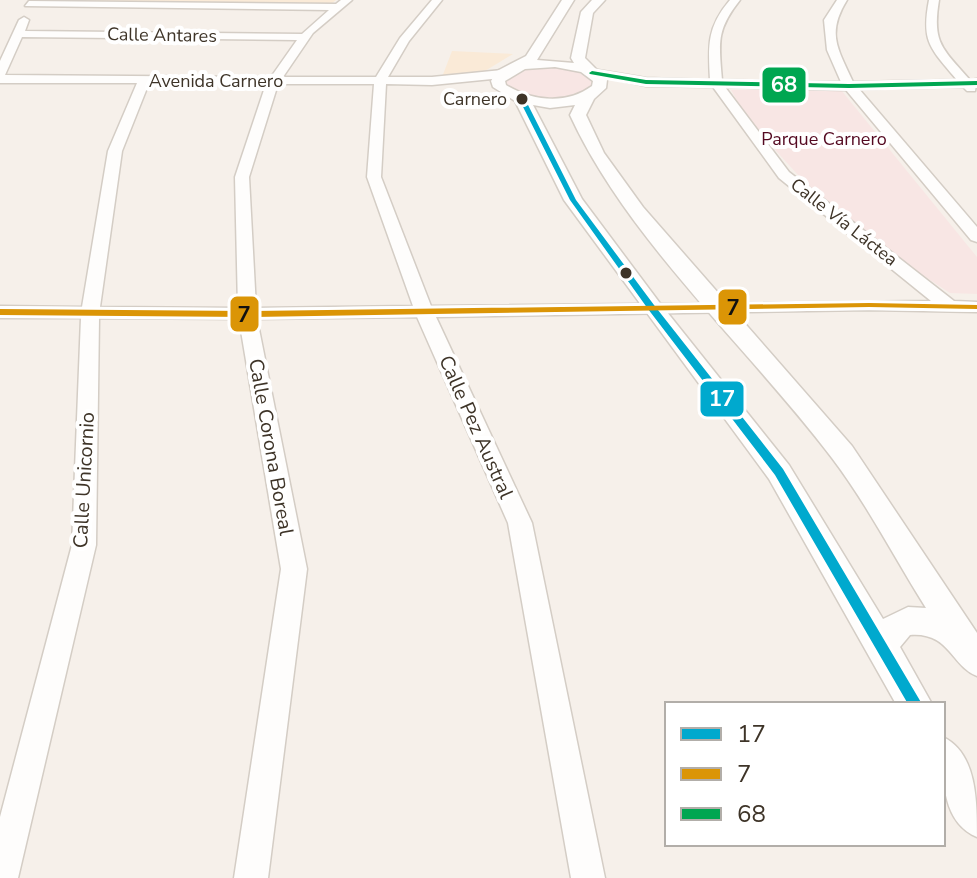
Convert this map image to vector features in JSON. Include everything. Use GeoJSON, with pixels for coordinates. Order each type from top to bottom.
{"type":"FeatureCollection","features":[{"type":"Feature","properties":{"kind":"main road"},"geometry":{"type":"LineString","coordinates":[[568,0],[531,59],[502,74],[498,81],[500,87],[515,96],[556,102],[591,94]]}},
{"type":"Feature","properties":{"kind":"main road"},"geometry":{"type":"LineString","coordinates":[[599,0],[587,12],[578,58],[601,84],[578,115],[596,153],[636,211],[843,453],[972,653]]}},
{"type":"Feature","properties":{"kind":"main road"},"geometry":{"type":"LineString","coordinates":[[522,65],[555,63],[589,71]]}},
{"type":"Feature","properties":{"kind":"main road"},"geometry":{"type":"LineString","coordinates":[[515,96],[573,200],[651,307],[779,472],[884,645],[914,702]]}},
{"type":"Feature","properties":{"kind":"main road"},"geometry":{"type":"LineString","coordinates":[[884,645],[889,630],[904,621],[925,621],[948,629],[972,653]]}},
{"type":"Feature","properties":{"kind":"main road"},"geometry":{"type":"LineString","coordinates":[[945,759],[977,818]]}},
{"type":"Feature","properties":{"kind":"street","name":"Calle Pez Austral"},"geometry":{"type":"LineString","coordinates":[[437,0],[428,7],[404,40],[380,81],[374,177],[424,311],[520,523],[588,878]]}},
{"type":"Feature","properties":{"kind":"street"},"geometry":{"type":"LineString","coordinates":[[716,83],[714,46],[719,19],[735,0]]}},
{"type":"Feature","properties":{"kind":"street"},"geometry":{"type":"LineString","coordinates":[[842,0],[829,20],[829,26],[833,50],[849,86],[977,237]]}},
{"type":"Feature","properties":{"kind":"street"},"geometry":{"type":"LineString","coordinates":[[934,0],[929,30],[940,53],[977,93]]}},
{"type":"Feature","properties":{"kind":"street"},"geometry":{"type":"LineString","coordinates":[[0,77],[30,2],[342,3]]}},
{"type":"Feature","properties":{"kind":"street","name":"Calle Corona Boreal"},"geometry":{"type":"LineString","coordinates":[[251,878],[294,569],[247,314],[242,177],[273,82],[305,37],[342,3]]}},
{"type":"Feature","properties":{"kind":"street","name":"Calle Antares"},"geometry":{"type":"LineString","coordinates":[[19,34],[305,37]]}},
{"type":"Feature","properties":{"kind":"street"},"geometry":{"type":"LineString","coordinates":[[589,71],[646,82],[849,86],[971,83]]}},
{"type":"Feature","properties":{"kind":"street","name":"Avenida Carnero"},"geometry":{"type":"LineString","coordinates":[[0,77],[273,82],[432,81],[502,74]]}},
{"type":"Feature","properties":{"kind":"street","name":"Calle Unicornio"},"geometry":{"type":"LineString","coordinates":[[1,878],[84,545],[90,312],[115,151],[144,81]]}},
{"type":"Feature","properties":{"kind":"street","name":"Avenida Carnero"},"geometry":{"type":"LineString","coordinates":[[432,81],[515,96]]}},
{"type":"Feature","properties":{"kind":"street"},"geometry":{"type":"LineString","coordinates":[[591,94],[646,82]]}},
{"type":"Feature","properties":{"kind":"street","name":"Calle Vía Láctea"},"geometry":{"type":"LineString","coordinates":[[716,83],[784,175],[950,307]]}},
{"type":"Feature","properties":{"kind":"street"},"geometry":{"type":"LineString","coordinates":[[0,312],[247,314],[651,307],[977,307]]}},
{"type":"Feature","properties":{"kind":"shaded area"},"geometry":{"type":"Polygon","coordinates":[[[38,0],[336,0],[331,4],[38,1],[38,0]]]}},
{"type":"Feature","properties":{"kind":"shaded area"},"geometry":{"type":"Polygon","coordinates":[[[452,51],[513,54],[485,71],[442,77],[452,51]]]}},
{"type":"Feature","properties":{"kind":"green space"},"geometry":{"type":"Polygon","coordinates":[[[553,67],[576,71],[593,81],[594,88],[547,101],[527,97],[503,83],[518,71],[553,67]]]}},
{"type":"Feature","properties":{"kind":"green space","name":"Parque Carnero"},"geometry":{"type":"Polygon","coordinates":[[[731,90],[841,90],[977,257],[977,294],[950,293],[893,256],[809,187],[748,120],[731,90]]]}},
{"type":"Feature","properties":{"kind":"transit line","name":"68"},"geometry":{"type":"LineString","coordinates":[[592,73],[646,82],[849,86],[977,83]]}},
{"type":"Feature","properties":{"kind":"transit line","name":"17"},"geometry":{"type":"LineString","coordinates":[[522,99],[573,200],[651,307],[779,472],[914,702]]}},
{"type":"Feature","properties":{"kind":"transit line","name":"7"},"geometry":{"type":"LineString","coordinates":[[0,312],[247,314],[869,305],[977,307]]}},
{"type":"Feature","properties":{"kind":"place","name":"Carnero"},"geometry":{"type":"Point","coordinates":[522,99]}}]}
